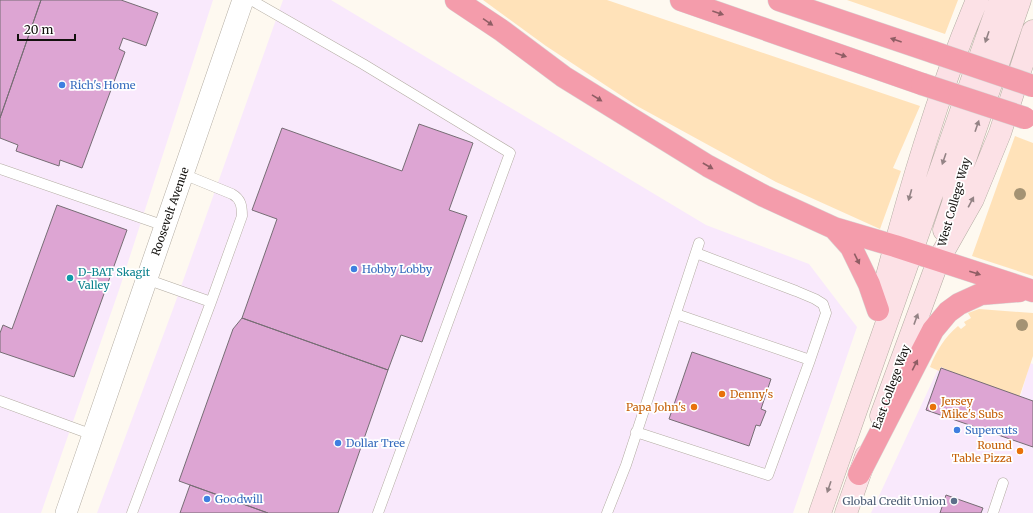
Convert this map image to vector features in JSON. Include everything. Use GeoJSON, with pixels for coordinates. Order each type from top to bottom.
{"type":"FeatureCollection","features":[{"type":"Feature","properties":{"kind":"highway"},"geometry":{"type":"LineString","coordinates":[[456,0],[501,30],[564,77],[708,166],[764,196],[834,228],[1031,290]]}},
{"type":"Feature","properties":{"kind":"highway"},"geometry":{"type":"LineString","coordinates":[[681,0],[1029,120]]}},
{"type":"Feature","properties":{"kind":"highway"},"geometry":{"type":"LineString","coordinates":[[779,0],[1033,86]]}},
{"type":"Feature","properties":{"kind":"highway"},"geometry":{"type":"LineString","coordinates":[[834,228],[851,247],[869,284],[878,310]]}},
{"type":"Feature","properties":{"kind":"highway"},"geometry":{"type":"LineString","coordinates":[[859,474],[933,330],[948,312],[959,304],[981,294],[1031,290]]}},
{"type":"Feature","properties":{"kind":"main road"},"geometry":{"type":"LineString","coordinates":[[820,513],[838,460],[903,249],[930,128],[978,0]]}},
{"type":"Feature","properties":{"kind":"main road","name":"West College Way"},"geometry":{"type":"LineString","coordinates":[[903,249],[1000,0]]}},
{"type":"Feature","properties":{"kind":"main road","name":"West College Way"},"geometry":{"type":"LineString","coordinates":[[938,261],[942,236],[953,203],[955,190],[1020,0]]}},
{"type":"Feature","properties":{"kind":"main road","name":"West College Way"},"geometry":{"type":"LineString","coordinates":[[938,261],[976,192],[1000,133],[1033,31]]}},
{"type":"Feature","properties":{"kind":"main road"},"geometry":{"type":"LineString","coordinates":[[838,460],[878,310],[903,249]]}},
{"type":"Feature","properties":{"kind":"main road","name":"East College Way"},"geometry":{"type":"LineString","coordinates":[[846,513],[938,261]]}},
{"type":"Feature","properties":{"kind":"street","name":"Roosevelt Avenue"},"geometry":{"type":"LineString","coordinates":[[66,513],[243,0]]}},
{"type":"Feature","properties":{"kind":"lane"},"geometry":{"type":"LineString","coordinates":[[251,0],[362,64],[510,153],[378,513]]}},
{"type":"Feature","properties":{"kind":"lane"},"geometry":{"type":"LineString","coordinates":[[0,169],[165,226]]}},
{"type":"Feature","properties":{"kind":"lane"},"geometry":{"type":"LineString","coordinates":[[132,513],[242,216],[242,205],[237,197],[183,174]]}},
{"type":"Feature","properties":{"kind":"lane"},"geometry":{"type":"LineString","coordinates":[[607,513],[626,465],[699,243]]}},
{"type":"Feature","properties":{"kind":"lane"},"geometry":{"type":"LineString","coordinates":[[636,432],[768,475],[826,313],[823,304],[803,293],[696,254]]}},
{"type":"Feature","properties":{"kind":"lane"},"geometry":{"type":"LineString","coordinates":[[146,279],[211,302]]}},
{"type":"Feature","properties":{"kind":"lane"},"geometry":{"type":"LineString","coordinates":[[676,314],[810,360]]}},
{"type":"Feature","properties":{"kind":"lane"},"geometry":{"type":"LineString","coordinates":[[0,401],[93,435]]}},
{"type":"Feature","properties":{"kind":"lane"},"geometry":{"type":"LineString","coordinates":[[993,513],[1003,483]]}},
{"type":"Feature","properties":{"kind":"shaded area"},"geometry":{"type":"Polygon","coordinates":[[[0,0],[213,0],[119,290],[41,513],[0,513],[0,0]]]}},
{"type":"Feature","properties":{"kind":"shaded area"},"geometry":{"type":"Polygon","coordinates":[[[283,0],[331,0],[706,225],[809,264],[857,327],[793,513],[97,513],[173,309],[283,0]]]}},
{"type":"Feature","properties":{"kind":"shaded area"},"geometry":{"type":"Polygon","coordinates":[[[483,0],[607,0],[920,106],[893,168],[901,171],[880,229],[776,182],[637,106],[546,46],[483,0]]]}},
{"type":"Feature","properties":{"kind":"shaded area"},"geometry":{"type":"Polygon","coordinates":[[[847,0],[958,0],[945,34],[847,0]]]}},
{"type":"Feature","properties":{"kind":"shaded area"},"geometry":{"type":"Polygon","coordinates":[[[1015,136],[1033,143],[1033,276],[972,256],[1015,136]]]}},
{"type":"Feature","properties":{"kind":"shaded area"},"geometry":{"type":"Polygon","coordinates":[[[979,309],[1033,313],[1033,356],[1018,401],[941,367],[939,371],[930,367],[935,355],[949,335],[958,326],[961,329],[966,325],[964,322],[971,318],[968,313],[979,309]]]}},
{"type":"Feature","properties":{"kind":"shaded area"},"geometry":{"type":"Polygon","coordinates":[[[1030,363],[1033,364],[1033,513],[871,513],[940,365],[1021,395],[1030,363]]]}},
{"type":"Feature","properties":{"kind":"building"},"geometry":{"type":"Polygon","coordinates":[[[0,0],[41,0],[0,118],[0,0]]]}},
{"type":"Feature","properties":{"kind":"building","name":"Rich's Home"},"geometry":{"type":"Polygon","coordinates":[[[41,0],[121,0],[158,13],[146,46],[123,38],[119,49],[125,52],[82,168],[60,160],[59,166],[16,151],[18,145],[0,138],[0,118],[41,0]]]}},
{"type":"Feature","properties":{"kind":"building","name":"Hobby Lobby"},"geometry":{"type":"Polygon","coordinates":[[[419,124],[473,143],[449,210],[467,216],[422,342],[401,335],[388,370],[242,318],[277,219],[252,210],[282,128],[402,171],[419,124]]]}},
{"type":"Feature","properties":{"kind":"building","name":"D-BAT Skagit Valley"},"geometry":{"type":"Polygon","coordinates":[[[57,205],[127,230],[74,377],[0,352],[0,333],[3,325],[12,329],[57,205]]]}},
{"type":"Feature","properties":{"kind":"building"},"geometry":{"type":"Polygon","coordinates":[[[242,318],[388,370],[338,513],[268,513],[179,481],[233,329],[242,318]]]}},
{"type":"Feature","properties":{"kind":"building","name":"Denny's"},"geometry":{"type":"Polygon","coordinates":[[[692,352],[771,379],[761,409],[766,411],[760,426],[756,425],[749,446],[669,419],[692,352]]]}},
{"type":"Feature","properties":{"kind":"building"},"geometry":{"type":"Polygon","coordinates":[[[941,368],[1033,401],[1033,447],[926,410],[941,368]]]}},
{"type":"Feature","properties":{"kind":"building","name":"Goodwill"},"geometry":{"type":"Polygon","coordinates":[[[190,485],[268,513],[180,513],[190,485]]]}},
{"type":"Feature","properties":{"kind":"building","name":"Global Credit Union"},"geometry":{"type":"Polygon","coordinates":[[[946,495],[983,508],[981,513],[940,513],[946,495]]]}},
{"type":"Feature","properties":{"kind":"place","name":"Rich's Home"},"geometry":{"type":"Point","coordinates":[62,85]}},
{"type":"Feature","properties":{"kind":"place","name":"Hobby Lobby"},"geometry":{"type":"Point","coordinates":[354,269]}},
{"type":"Feature","properties":{"kind":"place","name":"D-BAT Skagit Valley"},"geometry":{"type":"Point","coordinates":[70,278]}},
{"type":"Feature","properties":{"kind":"place","name":"Denny's"},"geometry":{"type":"Point","coordinates":[722,394]}},
{"type":"Feature","properties":{"kind":"place","name":"Papa John's"},"geometry":{"type":"Point","coordinates":[694,407]}},
{"type":"Feature","properties":{"kind":"place","name":"Jersey Mike's Subs"},"geometry":{"type":"Point","coordinates":[933,407]}},
{"type":"Feature","properties":{"kind":"place","name":"Supercuts"},"geometry":{"type":"Point","coordinates":[957,430]}},
{"type":"Feature","properties":{"kind":"place","name":"Dollar Tree"},"geometry":{"type":"Point","coordinates":[338,443]}},
{"type":"Feature","properties":{"kind":"place","name":"Round Table Pizza"},"geometry":{"type":"Point","coordinates":[1020,451]}},
{"type":"Feature","properties":{"kind":"place","name":"Goodwill"},"geometry":{"type":"Point","coordinates":[207,499]}},
{"type":"Feature","properties":{"kind":"place","name":"Global Credit Union"},"geometry":{"type":"Point","coordinates":[954,501]}}]}
